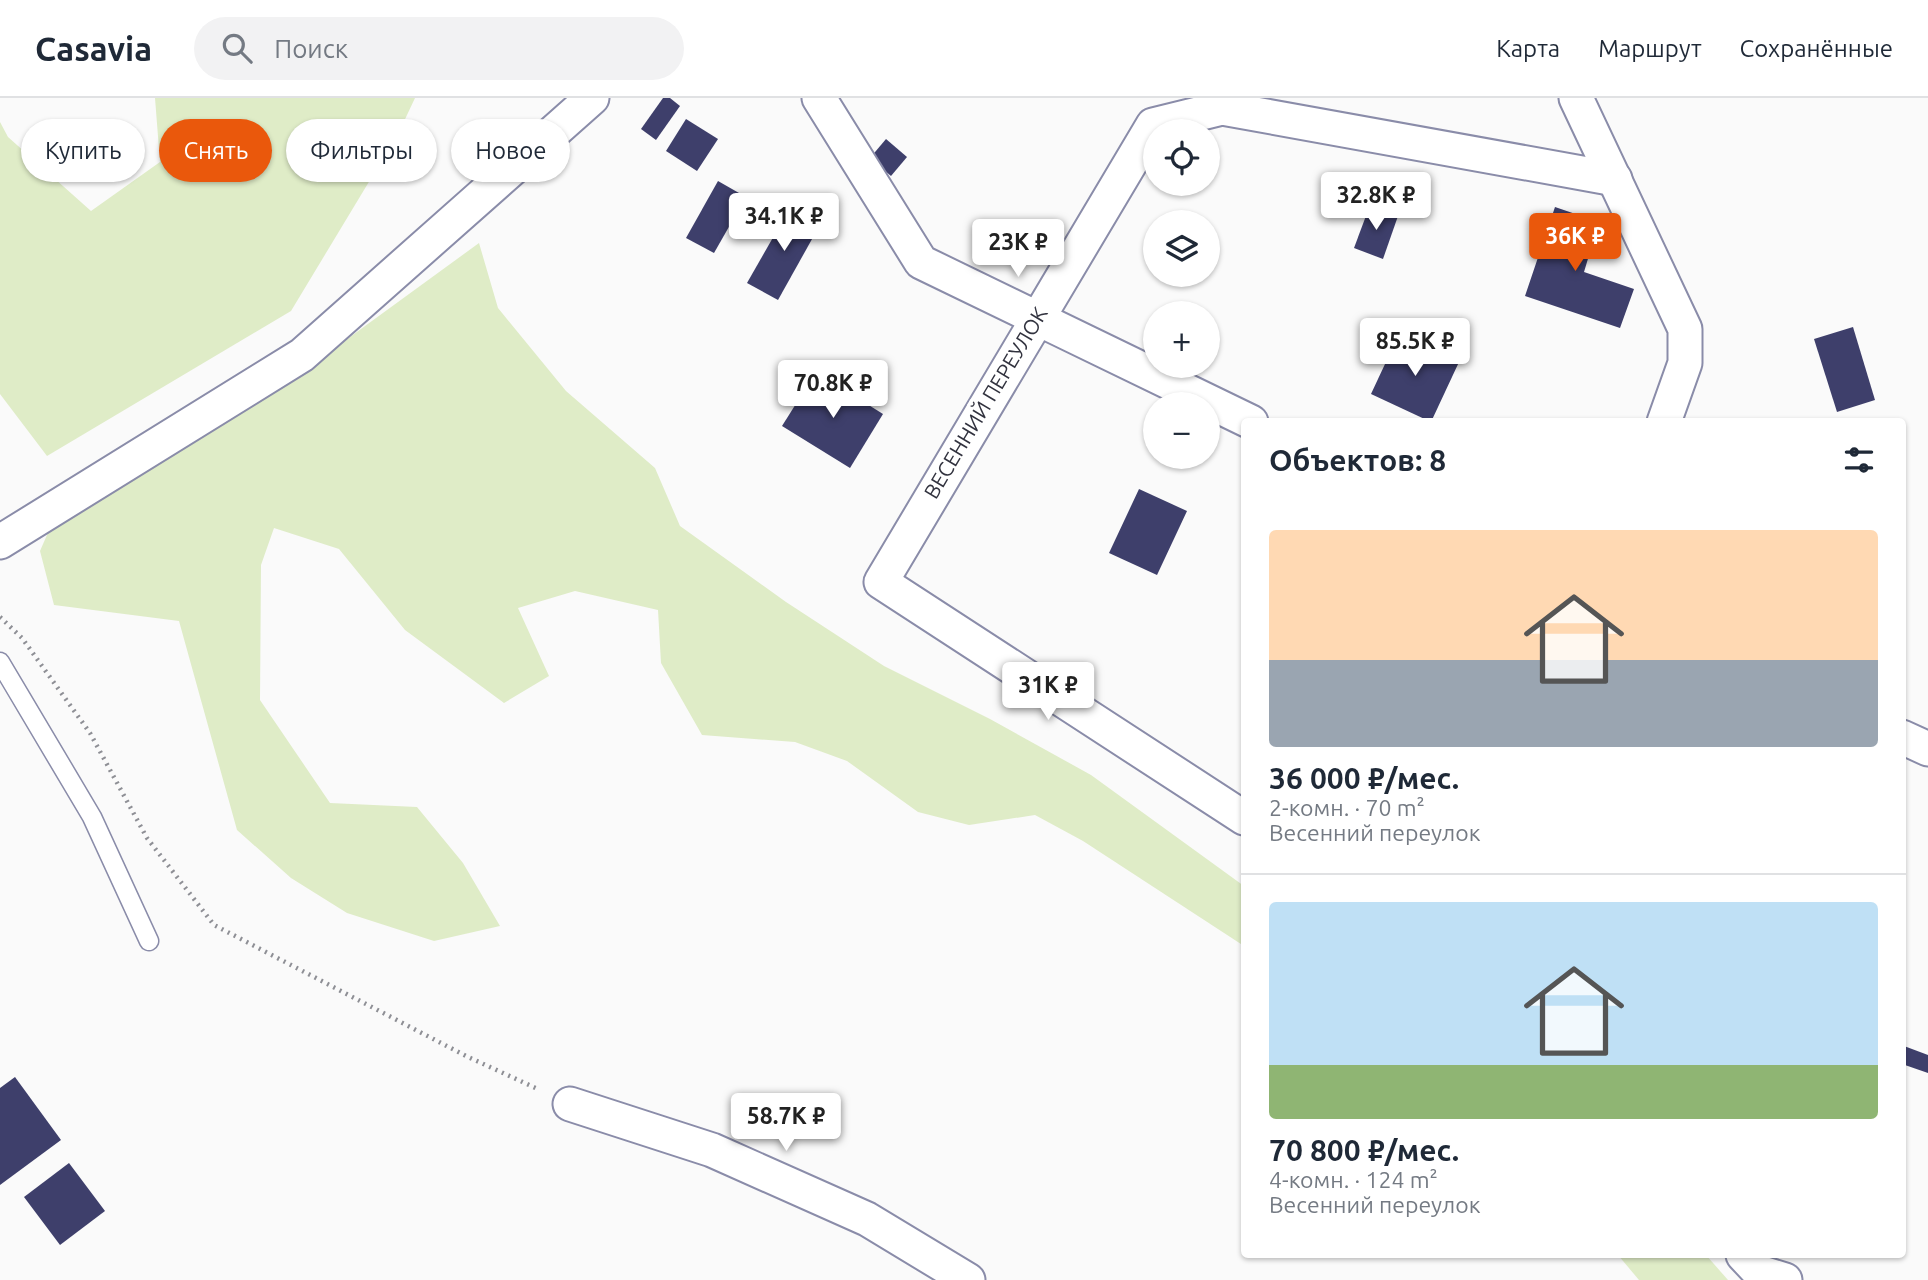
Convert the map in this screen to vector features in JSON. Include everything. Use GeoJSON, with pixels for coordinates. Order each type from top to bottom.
{"type":"FeatureCollection","features":[{"type":"Feature","properties":{"kind":"street"},"geometry":{"type":"LineString","coordinates":[[0,542],[302,355],[592,98]]}},
{"type":"Feature","properties":{"kind":"street"},"geometry":{"type":"LineString","coordinates":[[819,98],[921,262],[1243,418]]}},
{"type":"Feature","properties":{"kind":"street"},"geometry":{"type":"LineString","coordinates":[[1576,98],[1685,329],[1685,363],[1665,418]]}},
{"type":"Feature","properties":{"kind":"street","name":"ВЕСЕННИЙ ПЕРЕУЛОК"},"geometry":{"type":"LineString","coordinates":[[1241,816],[881,582],[1153,125],[1222,108],[1615,179]]}},
{"type":"Feature","properties":{"kind":"street"},"geometry":{"type":"LineString","coordinates":[[1906,739],[1928,749]]}},
{"type":"Feature","properties":{"kind":"street"},"geometry":{"type":"LineString","coordinates":[[570,1104],[724,1155],[867,1219],[968,1280]]}},
{"type":"Feature","properties":{"kind":"street"},"geometry":{"type":"LineString","coordinates":[[1747,1258],[1759,1272],[1785,1280]]}},
{"type":"Feature","properties":{"kind":"lane"},"geometry":{"type":"LineString","coordinates":[[0,662],[92,817],[149,941]]}},
{"type":"Feature","properties":{"kind":"path"},"geometry":{"type":"LineString","coordinates":[[0,617],[22,638],[90,733],[147,838],[214,925],[466,1056],[570,1104]]}},
{"type":"Feature","properties":{"kind":"green space"},"geometry":{"type":"Polygon","coordinates":[[[155,98],[415,98],[405,119],[286,119],[286,182],[369,182],[291,311],[47,456],[0,394],[0,122],[8,137],[21,149],[21,182],[58,182],[91,211],[132,182],[145,182],[145,173],[159,163],[159,182],[272,182],[272,119],[159,119],[159,149],[155,98]]]}},
{"type":"Feature","properties":{"kind":"green space"},"geometry":{"type":"Polygon","coordinates":[[[479,243],[498,308],[566,391],[655,468],[680,526],[786,602],[884,666],[990,719],[1091,775],[1241,884],[1241,944],[1083,841],[1035,815],[969,825],[918,812],[847,761],[795,742],[702,735],[661,663],[658,610],[575,591],[518,608],[549,676],[504,703],[405,630],[339,549],[274,528],[261,565],[260,700],[330,803],[417,807],[463,863],[500,926],[434,941],[347,913],[291,878],[237,830],[179,621],[54,605],[40,551],[50,528],[328,353],[479,243]]]}},
{"type":"Feature","properties":{"kind":"green space"},"geometry":{"type":"Polygon","coordinates":[[[1621,1258],[1709,1258],[1728,1280],[1639,1280],[1621,1258]]]}},
{"type":"Feature","properties":{"kind":"building"},"geometry":{"type":"Polygon","coordinates":[[[663,98],[670,98],[680,106],[656,140],[641,129],[663,98]]]}},
{"type":"Feature","properties":{"kind":"building"},"geometry":{"type":"Polygon","coordinates":[[[686,119],[718,139],[697,171],[666,151],[686,119]]]}},
{"type":"Feature","properties":{"kind":"building"},"geometry":{"type":"Polygon","coordinates":[[[886,139],[907,157],[891,176],[870,158],[886,139]]]}},
{"type":"Feature","properties":{"kind":"building"},"geometry":{"type":"Polygon","coordinates":[[[718,181],[746,197],[714,253],[686,238],[718,181]]]}},
{"type":"Feature","properties":{"kind":"building"},"geometry":{"type":"Polygon","coordinates":[[[1370,205],[1398,216],[1383,259],[1354,248],[1370,205]]]}},
{"type":"Feature","properties":{"kind":"building"},"geometry":{"type":"Polygon","coordinates":[[[791,206],[821,223],[778,300],[747,283],[791,206]]]}},
{"type":"Feature","properties":{"kind":"building"},"geometry":{"type":"Polygon","coordinates":[[[1555,207],[1599,222],[1584,272],[1634,289],[1620,328],[1525,296],[1555,207]]]}},
{"type":"Feature","properties":{"kind":"building"},"geometry":{"type":"Polygon","coordinates":[[[1853,327],[1875,400],[1837,412],[1814,339],[1853,327]]]}},
{"type":"Feature","properties":{"kind":"building"},"geometry":{"type":"Polygon","coordinates":[[[1399,334],[1459,362],[1433,418],[1422,418],[1371,394],[1399,334]]]}},
{"type":"Feature","properties":{"kind":"building"},"geometry":{"type":"Polygon","coordinates":[[[816,372],[883,414],[850,468],[782,426],[816,372]]]}},
{"type":"Feature","properties":{"kind":"building"},"geometry":{"type":"Polygon","coordinates":[[[1139,489],[1187,511],[1157,575],[1109,553],[1139,489]]]}},
{"type":"Feature","properties":{"kind":"building"},"geometry":{"type":"Polygon","coordinates":[[[1906,1047],[1928,1055],[1928,1073],[1906,1065],[1906,1047]]]}},
{"type":"Feature","properties":{"kind":"building"},"geometry":{"type":"Polygon","coordinates":[[[15,1077],[61,1140],[0,1185],[0,1088],[15,1077]]]}},
{"type":"Feature","properties":{"kind":"building"},"geometry":{"type":"Polygon","coordinates":[[[69,1163],[105,1211],[60,1245],[24,1197],[69,1163]]]}}]}
